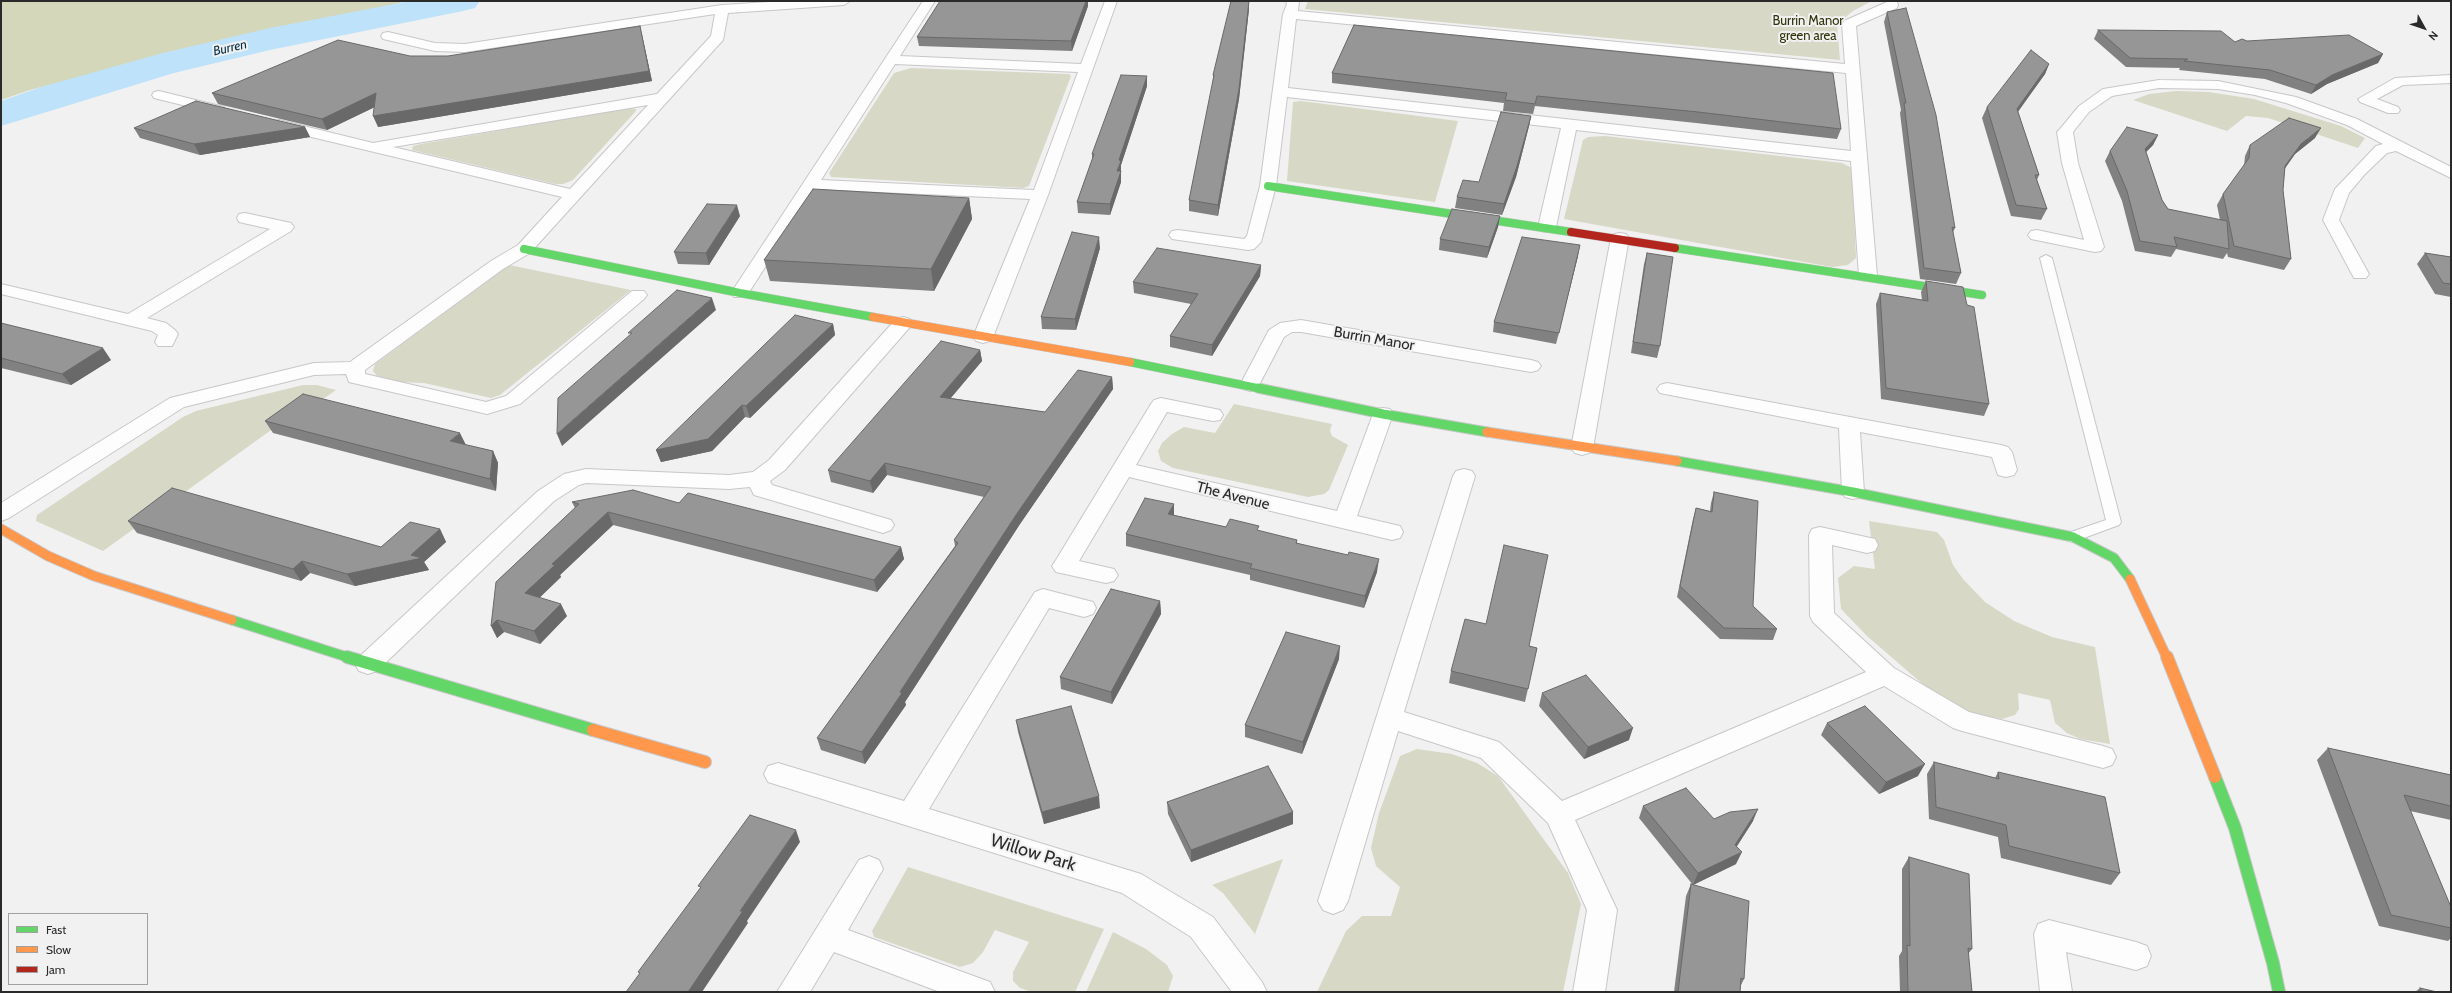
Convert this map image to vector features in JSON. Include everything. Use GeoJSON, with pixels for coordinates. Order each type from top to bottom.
{"type":"FeatureCollection","features":[{"type":"Feature","properties":{"kind":"street"},"geometry":{"type":"LineString","coordinates":[[388,36],[435,47],[465,48],[722,9],[844,1]]}},
{"type":"Feature","properties":{"kind":"street"},"geometry":{"type":"LineString","coordinates":[[740,293],[889,60],[929,1]]}},
{"type":"Feature","properties":{"kind":"street"},"geometry":{"type":"LineString","coordinates":[[983,338],[1040,195],[1111,1]]}},
{"type":"Feature","properties":{"kind":"street"},"geometry":{"type":"LineString","coordinates":[[1868,276],[1849,24],[1892,5]]}},
{"type":"Feature","properties":{"kind":"street"},"geometry":{"type":"LineString","coordinates":[[1178,235],[1248,245],[1255,238],[1268,186],[1291,8],[1853,69]]}},
{"type":"Feature","properties":{"kind":"street"},"geometry":{"type":"LineString","coordinates":[[1,514],[177,402],[314,369],[355,368],[496,265],[524,249],[718,37],[722,9]]}},
{"type":"Feature","properties":{"kind":"street"},"geometry":{"type":"LineString","coordinates":[[889,60],[1087,68]]}},
{"type":"Feature","properties":{"kind":"street"},"geometry":{"type":"LineString","coordinates":[[2393,110],[2365,99],[2400,81],[2451,79]]}},
{"type":"Feature","properties":{"kind":"street"},"geometry":{"type":"LineString","coordinates":[[2037,235],[2095,247],[2070,163],[2065,132],[2084,109],[2108,92],[2159,84],[2218,85],[2255,91],[2291,100],[2352,122],[2451,173]]}},
{"type":"Feature","properties":{"kind":"street"},"geometry":{"type":"LineString","coordinates":[[1281,92],[1859,157]]}},
{"type":"Feature","properties":{"kind":"street"},"geometry":{"type":"LineString","coordinates":[[158,95],[230,113]]}},
{"type":"Feature","properties":{"kind":"street"},"geometry":{"type":"LineString","coordinates":[[367,147],[662,98]]}},
{"type":"Feature","properties":{"kind":"street"},"geometry":{"type":"LineString","coordinates":[[261,120],[367,147],[574,194]]}},
{"type":"Feature","properties":{"kind":"street"},"geometry":{"type":"LineString","coordinates":[[1547,228],[1569,125]]}},
{"type":"Feature","properties":{"kind":"street"},"geometry":{"type":"LineString","coordinates":[[2360,274],[2331,220],[2341,192],[2359,171],[2382,149],[2397,146]]}},
{"type":"Feature","properties":{"kind":"street"},"geometry":{"type":"LineString","coordinates":[[810,184],[1040,195]]}},
{"type":"Feature","properties":{"kind":"street"},"geometry":{"type":"LineString","coordinates":[[1268,186],[1620,238],[1982,295]]}},
{"type":"Feature","properties":{"kind":"street"},"geometry":{"type":"LineString","coordinates":[[131,320],[285,227],[245,218]]}},
{"type":"Feature","properties":{"kind":"street"},"geometry":{"type":"LineString","coordinates":[[1582,448],[1620,238]]}},
{"type":"Feature","properties":{"kind":"street"},"geometry":{"type":"LineString","coordinates":[[524,249],[740,293],[983,338],[1091,354],[1250,385],[1383,414],[1582,448],[1717,467],[1853,492],[2072,537],[2114,558],[2135,585],[2160,640],[2235,828],[2273,963],[2279,992]]}},
{"type":"Feature","properties":{"kind":"street"},"geometry":{"type":"LineString","coordinates":[[1,289],[131,320],[164,330],[168,337],[165,342]]}},
{"type":"Feature","properties":{"kind":"street"},"geometry":{"type":"LineString","coordinates":[[355,368],[356,378],[486,408],[513,400],[638,295]]}},
{"type":"Feature","properties":{"kind":"street"},"geometry":{"type":"LineString","coordinates":[[368,664],[546,496],[572,479],[586,476],[729,482],[759,478],[777,465],[903,323]]}},
{"type":"Feature","properties":{"kind":"street","name":"Burrin Manor"},"geometry":{"type":"LineString","coordinates":[[1250,385],[1276,334],[1287,327],[1301,326],[1531,366]]}},
{"type":"Feature","properties":{"kind":"street"},"geometry":{"type":"LineString","coordinates":[[1667,388],[2001,452],[2006,470]]}},
{"type":"Feature","properties":{"kind":"street"},"geometry":{"type":"LineString","coordinates":[[1106,575],[1064,566],[1161,404],[1213,416]]}},
{"type":"Feature","properties":{"kind":"street"},"geometry":{"type":"LineString","coordinates":[[1344,522],[1383,414]]}},
{"type":"Feature","properties":{"kind":"street"},"geometry":{"type":"LineString","coordinates":[[1849,423],[1853,492]]}},
{"type":"Feature","properties":{"kind":"street","name":"The Avenue"},"geometry":{"type":"LineString","coordinates":[[1123,469],[1344,522],[1392,532]]}},
{"type":"Feature","properties":{"kind":"street"},"geometry":{"type":"LineString","coordinates":[[1333,901],[1464,476]]}},
{"type":"Feature","properties":{"kind":"street"},"geometry":{"type":"LineString","coordinates":[[759,478],[762,490],[883,525]]}},
{"type":"Feature","properties":{"kind":"street"},"geometry":{"type":"LineString","coordinates":[[1,529],[48,556],[94,576],[368,664],[705,762]]}},
{"type":"Feature","properties":{"kind":"street"},"geometry":{"type":"LineString","coordinates":[[1867,544],[1820,535],[1822,616],[1885,675],[1962,721],[2103,758]]}},
{"type":"Feature","properties":{"kind":"street"},"geometry":{"type":"LineString","coordinates":[[910,815],[1043,598],[1084,608]]}},
{"type":"Feature","properties":{"kind":"street"},"geometry":{"type":"LineString","coordinates":[[1558,815],[1885,675]]}},
{"type":"Feature","properties":{"kind":"street"},"geometry":{"type":"LineString","coordinates":[[1389,718],[1490,750],[1558,815],[1602,910],[1588,992]]}},
{"type":"Feature","properties":{"kind":"street","name":"Willow Park"},"geometry":{"type":"LineString","coordinates":[[778,774],[1131,883],[1202,927],[1247,991]]}},
{"type":"Feature","properties":{"kind":"street"},"geometry":{"type":"LineString","coordinates":[[793,992],[869,869]]}},
{"type":"Feature","properties":{"kind":"street"},"geometry":{"type":"LineString","coordinates":[[2056,992],[2049,934],[2136,956]]}},
{"type":"Feature","properties":{"kind":"street"},"geometry":{"type":"LineString","coordinates":[[828,936],[980,992]]}},
{"type":"Feature","properties":{"kind":"lane"},"geometry":{"type":"LineString","coordinates":[[2046,258],[2114,522],[2072,537]]}},
{"type":"Feature","properties":{"kind":"green space"},"geometry":{"type":"Polygon","coordinates":[[[1,1],[406,1],[363,14],[193,48],[30,90],[1,100],[1,1]]]}},
{"type":"Feature","properties":{"kind":"green space","name":"Burrin Manor green area"},"geometry":{"type":"Polygon","coordinates":[[[1308,1],[1872,1],[1853,11],[1837,24],[1840,60],[1305,9],[1308,1]]]}},
{"type":"Feature","properties":{"kind":"green space"},"geometry":{"type":"Polygon","coordinates":[[[911,68],[1069,74],[1071,76],[1029,186],[1023,188],[831,177],[829,173],[894,73],[911,68]]]}},
{"type":"Feature","properties":{"kind":"green space"},"geometry":{"type":"Polygon","coordinates":[[[2176,91],[2209,92],[2254,99],[2341,126],[2365,138],[2358,148],[2268,118],[2246,116],[2227,131],[2133,100],[2149,94],[2176,91]]]}},
{"type":"Feature","properties":{"kind":"green space"},"geometry":{"type":"Polygon","coordinates":[[[1301,101],[1458,121],[1435,202],[1287,181],[1293,102],[1301,101]]]}},
{"type":"Feature","properties":{"kind":"green space"},"geometry":{"type":"Polygon","coordinates":[[[629,108],[636,109],[636,111],[573,180],[563,184],[555,184],[412,150],[413,146],[421,144],[629,108]]]}},
{"type":"Feature","properties":{"kind":"green space"},"geometry":{"type":"Polygon","coordinates":[[[1605,136],[1842,163],[1852,168],[1856,258],[1848,265],[1832,267],[1564,219],[1583,140],[1588,137],[1605,136]]]}},
{"type":"Feature","properties":{"kind":"green space"},"geometry":{"type":"Polygon","coordinates":[[[509,265],[631,290],[500,395],[491,398],[424,383],[398,382],[377,376],[373,371],[375,364],[509,265]]]}},
{"type":"Feature","properties":{"kind":"green space"},"geometry":{"type":"Polygon","coordinates":[[[303,385],[317,385],[336,390],[316,404],[310,402],[103,551],[36,521],[37,515],[183,417],[196,411],[303,385]]]}},
{"type":"Feature","properties":{"kind":"green space"},"geometry":{"type":"Polygon","coordinates":[[[1234,404],[1332,424],[1330,430],[1332,436],[1348,445],[1329,490],[1324,494],[1308,497],[1173,468],[1161,461],[1158,451],[1162,443],[1172,434],[1184,427],[1215,433],[1234,404]]]}},
{"type":"Feature","properties":{"kind":"green space"},"geometry":{"type":"Polygon","coordinates":[[[1869,521],[1937,532],[1944,540],[1953,565],[1963,579],[1985,602],[2014,621],[2052,637],[2095,647],[2110,744],[2080,739],[2067,733],[2055,723],[2050,700],[2018,693],[2019,709],[2015,715],[2002,719],[1964,711],[1940,699],[1867,636],[1841,609],[1838,578],[1854,566],[1875,569],[1869,521]]]}},
{"type":"Feature","properties":{"kind":"green space"},"geometry":{"type":"Polygon","coordinates":[[[1417,749],[1452,754],[1477,763],[1498,776],[1568,873],[1581,904],[1563,992],[1317,992],[1346,931],[1362,916],[1391,916],[1400,887],[1376,866],[1371,848],[1379,813],[1400,756],[1417,749]]]}},
{"type":"Feature","properties":{"kind":"green space"},"geometry":{"type":"Polygon","coordinates":[[[1283,859],[1255,934],[1223,893],[1212,885],[1283,859]]]}},
{"type":"Feature","properties":{"kind":"green space"},"geometry":{"type":"Polygon","coordinates":[[[908,867],[1104,929],[1075,992],[1032,992],[1020,988],[1013,981],[1013,972],[1029,942],[995,930],[983,952],[973,963],[960,967],[874,937],[872,931],[908,867]]]}},
{"type":"Feature","properties":{"kind":"green space"},"geometry":{"type":"Polygon","coordinates":[[[1113,932],[1146,949],[1167,965],[1173,976],[1168,992],[1086,992],[1113,932]]]}},
{"type":"Feature","properties":{"kind":"building"},"geometry":{"type":"Polygon","coordinates":[[[940,1],[1086,1],[1071,41],[917,37],[940,1]]]}},
{"type":"Feature","properties":{"kind":"building"},"geometry":{"type":"Polygon","coordinates":[[[1231,1],[1249,1],[1239,89],[1218,205],[1189,200],[1213,75],[1231,1]]]}},
{"type":"Feature","properties":{"kind":"building"},"geometry":{"type":"Polygon","coordinates":[[[1906,8],[1936,115],[1955,228],[1952,227],[1961,273],[1924,268],[1904,103],[1906,103],[1887,12],[1906,8]]]}},
{"type":"Feature","properties":{"kind":"building"},"geometry":{"type":"Polygon","coordinates":[[[1354,25],[1833,73],[1841,129],[1698,112],[1537,96],[1535,104],[1505,100],[1507,93],[1332,73],[1354,25]]]}},
{"type":"Feature","properties":{"kind":"building"},"geometry":{"type":"Polygon","coordinates":[[[640,26],[649,71],[373,116],[376,93],[322,119],[212,93],[338,40],[410,56],[448,56],[640,26]]]}},
{"type":"Feature","properties":{"kind":"building"},"geometry":{"type":"Polygon","coordinates":[[[2098,30],[2221,31],[2235,42],[2242,39],[2247,41],[2349,35],[2383,54],[2332,75],[2316,85],[2270,70],[2184,61],[2188,59],[2130,58],[2098,30]]]}},
{"type":"Feature","properties":{"kind":"building"},"geometry":{"type":"Polygon","coordinates":[[[2031,50],[2049,64],[2017,109],[2039,175],[2035,175],[2047,209],[2016,205],[1987,107],[2031,50]]]}},
{"type":"Feature","properties":{"kind":"building"},"geometry":{"type":"Polygon","coordinates":[[[1121,75],[1147,76],[1119,160],[1121,161],[1117,171],[1121,171],[1110,204],[1077,202],[1094,154],[1092,154],[1121,75]]]}},
{"type":"Feature","properties":{"kind":"building"},"geometry":{"type":"Polygon","coordinates":[[[196,101],[305,127],[194,144],[134,128],[196,101]]]}},
{"type":"Feature","properties":{"kind":"building"},"geometry":{"type":"Polygon","coordinates":[[[1501,112],[1531,116],[1517,166],[1504,204],[1457,197],[1463,180],[1479,182],[1501,112]]]}},
{"type":"Feature","properties":{"kind":"building"},"geometry":{"type":"Polygon","coordinates":[[[2289,118],[2321,128],[2301,144],[2285,166],[2283,190],[2291,259],[2234,246],[2223,194],[2249,158],[2250,145],[2289,118]]]}},
{"type":"Feature","properties":{"kind":"building"},"geometry":{"type":"Polygon","coordinates":[[[2127,127],[2158,135],[2145,149],[2162,200],[2168,209],[2227,221],[2229,249],[2174,237],[2177,247],[2140,241],[2127,191],[2110,151],[2127,127]]]}},
{"type":"Feature","properties":{"kind":"building"},"geometry":{"type":"Polygon","coordinates":[[[813,189],[969,198],[931,269],[764,260],[813,189]]]}},
{"type":"Feature","properties":{"kind":"building"},"geometry":{"type":"Polygon","coordinates":[[[707,204],[737,205],[706,253],[674,252],[707,204]]]}},
{"type":"Feature","properties":{"kind":"building"},"geometry":{"type":"Polygon","coordinates":[[[1452,209],[1500,216],[1489,247],[1440,239],[1452,209]]]}},
{"type":"Feature","properties":{"kind":"building"},"geometry":{"type":"Polygon","coordinates":[[[1072,232],[1099,237],[1075,319],[1041,317],[1072,232]]]}},
{"type":"Feature","properties":{"kind":"building"},"geometry":{"type":"Polygon","coordinates":[[[1522,237],[1580,245],[1559,333],[1494,322],[1522,237]]]}},
{"type":"Feature","properties":{"kind":"building"},"geometry":{"type":"Polygon","coordinates":[[[1157,248],[1261,265],[1212,345],[1170,336],[1198,294],[1133,282],[1157,248]]]}},
{"type":"Feature","properties":{"kind":"building"},"geometry":{"type":"Polygon","coordinates":[[[1647,253],[1673,257],[1660,346],[1633,342],[1647,253]]]}},
{"type":"Feature","properties":{"kind":"building"},"geometry":{"type":"Polygon","coordinates":[[[2425,253],[2451,257],[2451,284],[2443,283],[2425,253]]]}},
{"type":"Feature","properties":{"kind":"building"},"geometry":{"type":"Polygon","coordinates":[[[1926,281],[1963,287],[1967,305],[1974,307],[1989,404],[1886,388],[1880,293],[1928,301],[1926,281]]]}},
{"type":"Feature","properties":{"kind":"building"},"geometry":{"type":"Polygon","coordinates":[[[677,290],[712,298],[557,434],[558,398],[632,333],[628,333],[677,290]]]}},
{"type":"Feature","properties":{"kind":"building"},"geometry":{"type":"Polygon","coordinates":[[[795,315],[833,324],[746,406],[742,405],[708,439],[656,450],[795,315]]]}},
{"type":"Feature","properties":{"kind":"building"},"geometry":{"type":"Polygon","coordinates":[[[1,323],[103,348],[62,374],[1,358],[1,323]]]}},
{"type":"Feature","properties":{"kind":"building"},"geometry":{"type":"Polygon","coordinates":[[[941,341],[980,350],[940,397],[1045,412],[1078,370],[1112,377],[1018,512],[900,692],[902,693],[862,752],[817,738],[958,543],[954,540],[991,487],[885,463],[870,481],[828,470],[941,341]]]}},
{"type":"Feature","properties":{"kind":"building"},"geometry":{"type":"Polygon","coordinates":[[[303,394],[460,433],[450,441],[493,451],[490,479],[265,421],[303,394]]]}},
{"type":"Feature","properties":{"kind":"building"},"geometry":{"type":"Polygon","coordinates":[[[172,488],[381,547],[410,522],[440,529],[411,555],[422,558],[347,574],[302,561],[293,569],[128,521],[172,488]]]}},
{"type":"Feature","properties":{"kind":"building"},"geometry":{"type":"Polygon","coordinates":[[[633,490],[679,503],[688,493],[901,547],[874,580],[608,512],[552,564],[555,565],[525,593],[561,604],[534,631],[497,620],[491,626],[496,582],[579,504],[572,502],[633,490]]]}},
{"type":"Feature","properties":{"kind":"building"},"geometry":{"type":"Polygon","coordinates":[[[1714,492],[1758,501],[1753,606],[1777,629],[1724,628],[1680,586],[1696,508],[1712,512],[1714,492]]]}},
{"type":"Feature","properties":{"kind":"building"},"geometry":{"type":"Polygon","coordinates":[[[1145,498],[1174,504],[1168,514],[1226,527],[1230,519],[1259,526],[1257,530],[1297,540],[1296,543],[1348,555],[1349,552],[1379,559],[1365,596],[1250,568],[1252,564],[1126,534],[1145,498]]]}},
{"type":"Feature","properties":{"kind":"building"},"geometry":{"type":"Polygon","coordinates":[[[1504,545],[1548,555],[1529,646],[1537,648],[1528,689],[1451,671],[1465,619],[1486,624],[1504,545]]]}},
{"type":"Feature","properties":{"kind":"building"},"geometry":{"type":"Polygon","coordinates":[[[1111,589],[1160,601],[1111,692],[1060,677],[1111,589]]]}},
{"type":"Feature","properties":{"kind":"building"},"geometry":{"type":"Polygon","coordinates":[[[1286,632],[1340,646],[1303,742],[1245,725],[1286,632]]]}},
{"type":"Feature","properties":{"kind":"building"},"geometry":{"type":"Polygon","coordinates":[[[1586,675],[1633,728],[1588,747],[1542,693],[1586,675]]]}},
{"type":"Feature","properties":{"kind":"building"},"geometry":{"type":"Polygon","coordinates":[[[1071,706],[1099,796],[1042,812],[1016,720],[1071,706]]]}},
{"type":"Feature","properties":{"kind":"building"},"geometry":{"type":"Polygon","coordinates":[[[1865,706],[1925,764],[1886,782],[1827,723],[1865,706]]]}},
{"type":"Feature","properties":{"kind":"building"},"geometry":{"type":"Polygon","coordinates":[[[2328,748],[2451,775],[2451,806],[2404,795],[2451,907],[2451,928],[2391,915],[2328,748]]]}},
{"type":"Feature","properties":{"kind":"building"},"geometry":{"type":"Polygon","coordinates":[[[1934,762],[1999,779],[1998,772],[2105,797],[2120,873],[2009,846],[2006,825],[1936,807],[1934,762]]]}},
{"type":"Feature","properties":{"kind":"building"},"geometry":{"type":"Polygon","coordinates":[[[1268,766],[1293,812],[1191,850],[1167,802],[1268,766]]]}},
{"type":"Feature","properties":{"kind":"building"},"geometry":{"type":"Polygon","coordinates":[[[1686,788],[1714,819],[1730,812],[1758,809],[1735,845],[1742,852],[1698,873],[1643,806],[1686,788]]]}},
{"type":"Feature","properties":{"kind":"building"},"geometry":{"type":"Polygon","coordinates":[[[750,815],[796,830],[740,911],[743,911],[688,992],[626,992],[640,973],[638,972],[701,887],[698,886],[750,815]]]}},
{"type":"Feature","properties":{"kind":"building"},"geometry":{"type":"Polygon","coordinates":[[[1909,857],[1969,874],[1972,949],[1968,948],[1972,992],[1908,992],[1907,945],[1910,946],[1909,857]]]}},
{"type":"Feature","properties":{"kind":"building"},"geometry":{"type":"Polygon","coordinates":[[[1691,884],[1749,901],[1744,979],[1741,978],[1740,992],[1678,992],[1691,884]]]}},
{"type":"Feature","properties":{"kind":"building"},"geometry":{"type":"Polygon","coordinates":[[[2420,988],[2437,992],[2422,992],[2420,988]]]}},
{"type":"Feature","properties":{"kind":"waterway","name":"Burren"},"geometry":{"type":"LineString","coordinates":[[1,114],[55,95],[163,64],[270,39],[463,1]]}},
{"type":"Feature","properties":{"kind":"traffic: fast"},"geometry":{"type":"LineString","coordinates":[[1268,186],[1571,232]]}},
{"type":"Feature","properties":{"kind":"traffic: fast"},"geometry":{"type":"LineString","coordinates":[[1675,248],[1982,295]]}},
{"type":"Feature","properties":{"kind":"traffic: fast"},"geometry":{"type":"LineString","coordinates":[[524,249],[740,293],[873,317]]}},
{"type":"Feature","properties":{"kind":"traffic: fast"},"geometry":{"type":"LineString","coordinates":[[1130,362],[1383,414],[1487,432]]}},
{"type":"Feature","properties":{"kind":"traffic: fast"},"geometry":{"type":"LineString","coordinates":[[1677,461],[1853,492],[2073,537],[2114,558],[2130,579]]}},
{"type":"Feature","properties":{"kind":"traffic: fast"},"geometry":{"type":"LineString","coordinates":[[232,620],[368,664],[593,730]]}},
{"type":"Feature","properties":{"kind":"traffic: fast"},"geometry":{"type":"LineString","coordinates":[[2215,777],[2235,828],[2273,963],[2279,992]]}},
{"type":"Feature","properties":{"kind":"traffic: slow"},"geometry":{"type":"LineString","coordinates":[[873,317],[1130,362]]}},
{"type":"Feature","properties":{"kind":"traffic: slow"},"geometry":{"type":"LineString","coordinates":[[1487,432],[1677,461]]}},
{"type":"Feature","properties":{"kind":"traffic: slow"},"geometry":{"type":"LineString","coordinates":[[1,529],[48,556],[94,576],[232,620]]}},
{"type":"Feature","properties":{"kind":"traffic: slow"},"geometry":{"type":"LineString","coordinates":[[2130,579],[2160,640],[2215,777]]}},
{"type":"Feature","properties":{"kind":"traffic: slow"},"geometry":{"type":"LineString","coordinates":[[593,730],[705,762]]}},
{"type":"Feature","properties":{"kind":"traffic: jam"},"geometry":{"type":"LineString","coordinates":[[1571,232],[1675,248]]}}]}
